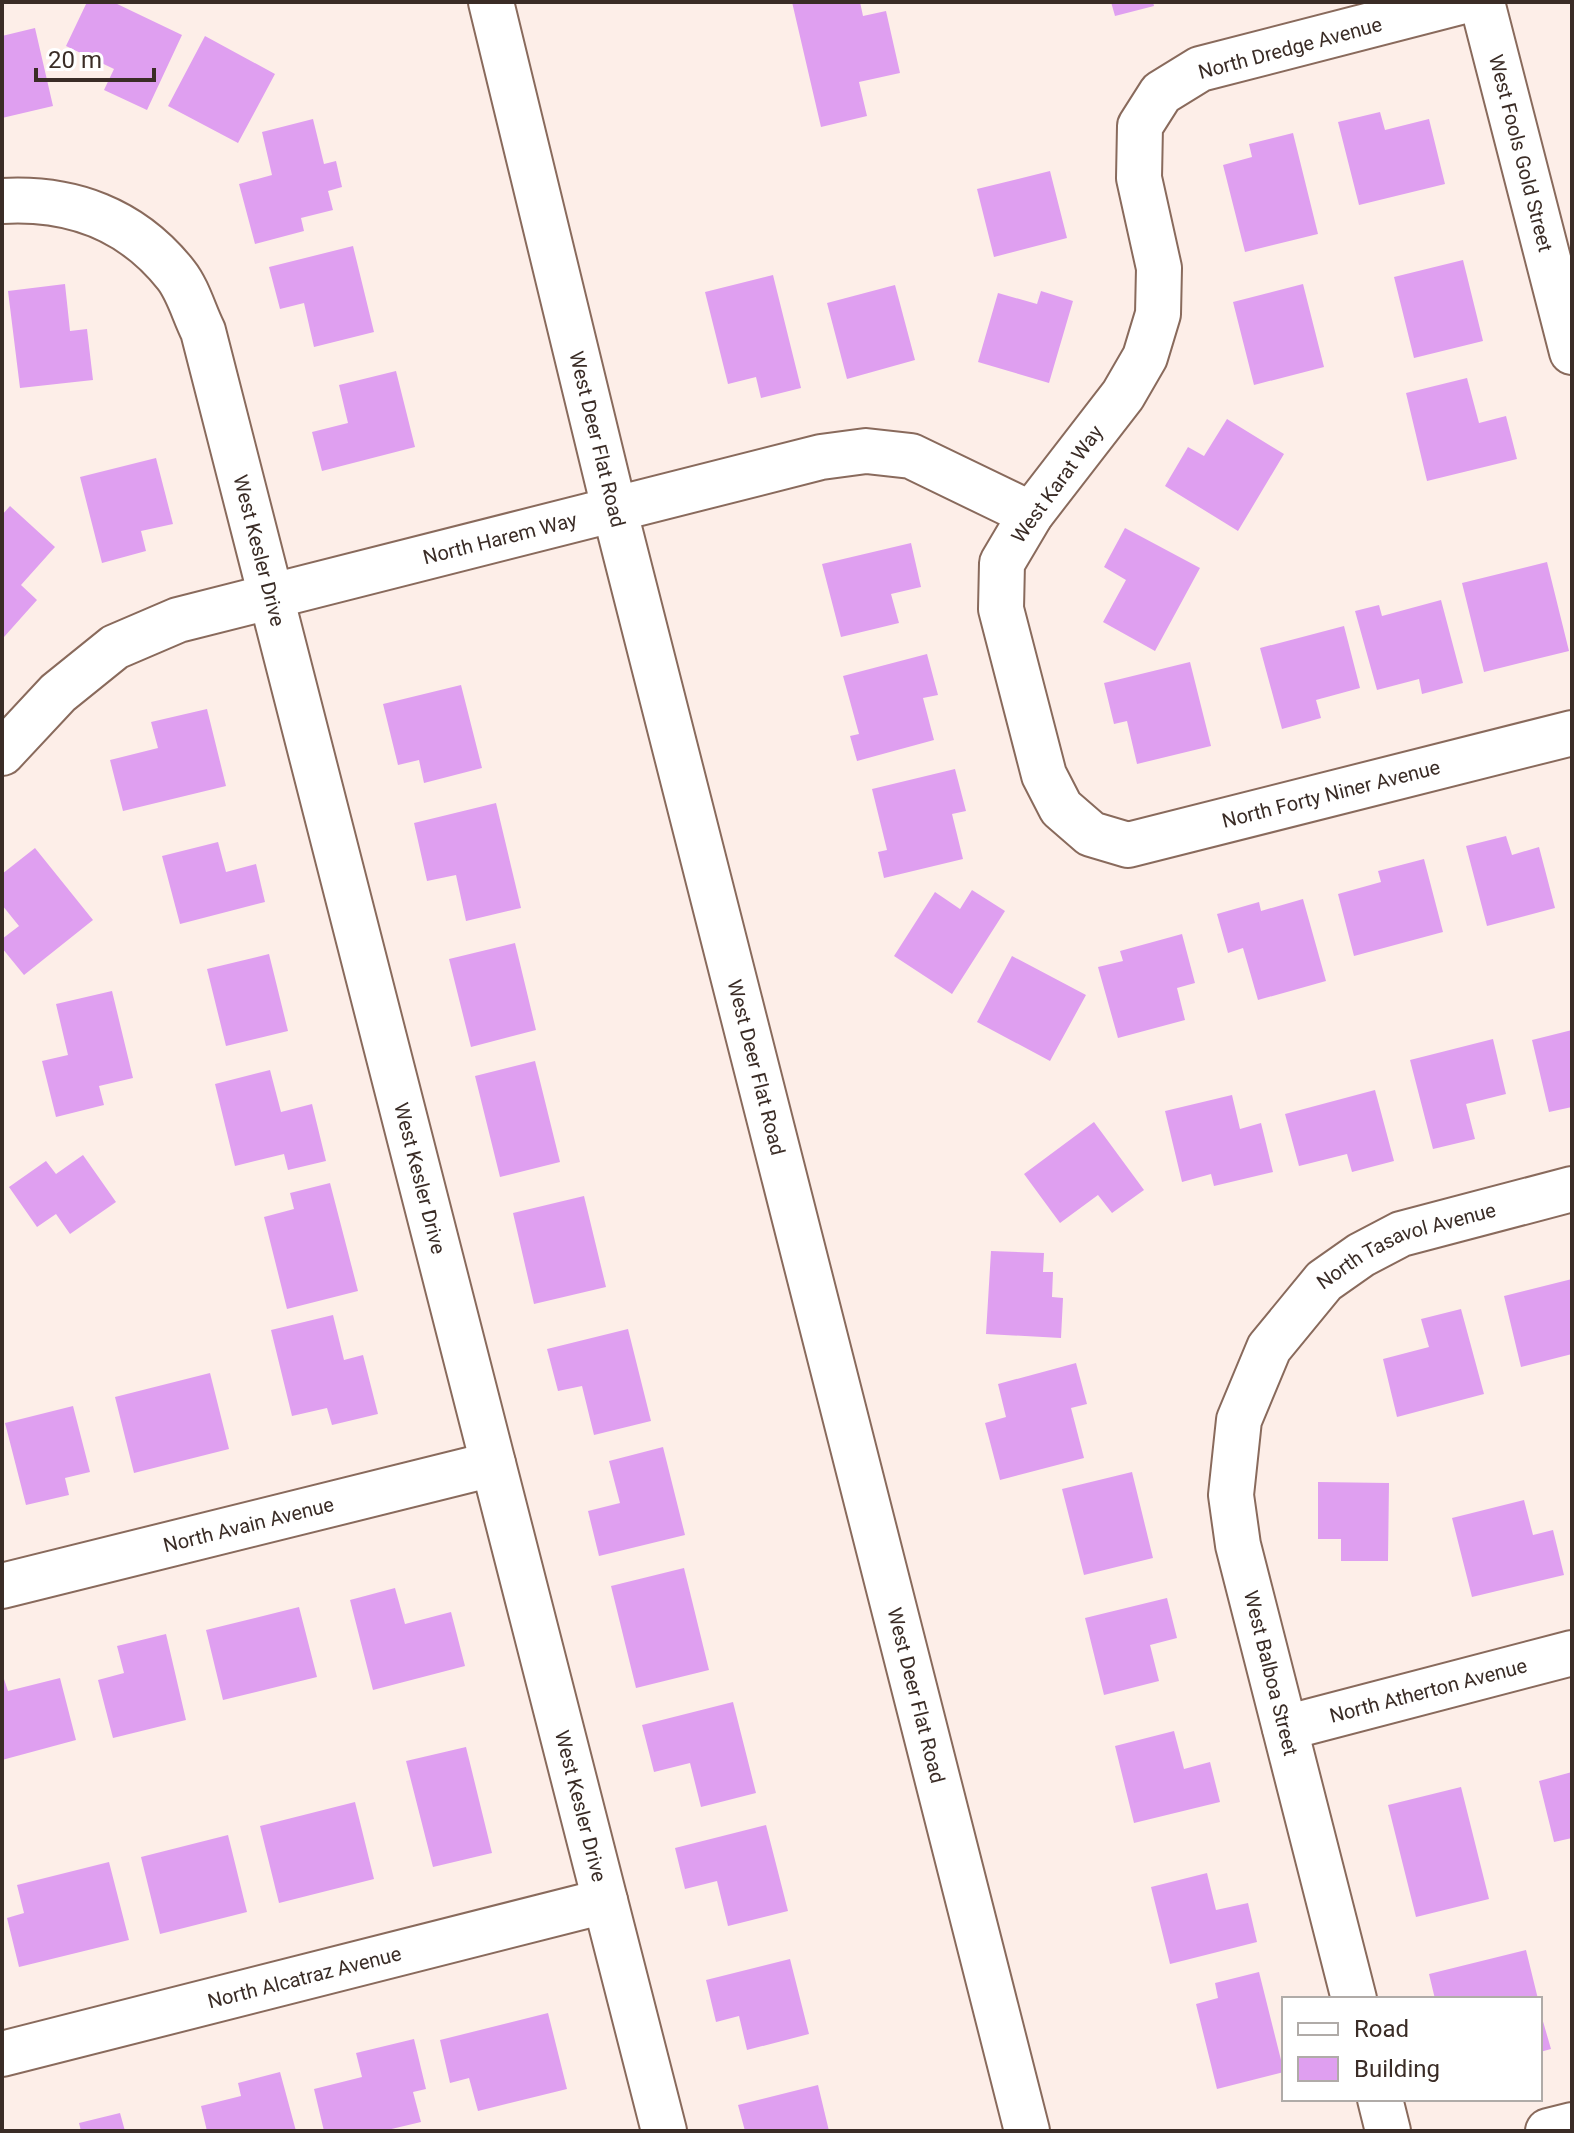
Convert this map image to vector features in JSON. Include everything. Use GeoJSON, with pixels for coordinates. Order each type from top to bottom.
{"type":"FeatureCollection","features":[{"type":"Feature","properties":{"kind":"street","name":"West Deer Flat Road"},"geometry":{"type":"LineString","coordinates":[[491,2],[615,512],[1027,2131]]}},
{"type":"Feature","properties":{"kind":"street","name":"North Dredge Avenue"},"geometry":{"type":"LineString","coordinates":[[1140,126],[1161,93],[1200,69],[1460,2]]}},
{"type":"Feature","properties":{"kind":"street","name":"West Fools Gold Street"},"geometry":{"type":"LineString","coordinates":[[1482,2],[1572,352]]}},
{"type":"Feature","properties":{"kind":"street","name":"West Karat Way"},"geometry":{"type":"LineString","coordinates":[[1091,834],[1061,808],[1044,775],[1001,609],[1002,563],[1031,514],[1123,395],[1145,357],[1158,314],[1159,268],[1139,178],[1140,126]]}},
{"type":"Feature","properties":{"kind":"street","name":"West Kesler Drive"},"geometry":{"type":"LineString","coordinates":[[2,201],[41,199],[106,215],[145,241],[178,277],[203,331],[664,2131]]}},
{"type":"Feature","properties":{"kind":"street","name":"North Harem Way"},"geometry":{"type":"LineString","coordinates":[[2,753],[58,693],[115,647],[178,620],[615,512],[821,457],[866,451],[911,456],[1031,514]]}},
{"type":"Feature","properties":{"kind":"street","name":"North Forty Niner Avenue"},"geometry":{"type":"LineString","coordinates":[[1091,834],[1128,845],[1141,843],[1572,733]]}},
{"type":"Feature","properties":{"kind":"street","name":"North Tasavol Avenue"},"geometry":{"type":"LineString","coordinates":[[1269,1348],[1324,1281],[1361,1255],[1401,1234],[1572,1189]]}},
{"type":"Feature","properties":{"kind":"street","name":"West Balboa Street"},"geometry":{"type":"LineString","coordinates":[[1269,1348],[1239,1420],[1231,1495],[1238,1545],[1353,1997]]}},
{"type":"Feature","properties":{"kind":"street","name":"North Avain Avenue"},"geometry":{"type":"LineString","coordinates":[[2,1586],[493,1464]]}},
{"type":"Feature","properties":{"kind":"street","name":"North Atherton Avenue"},"geometry":{"type":"LineString","coordinates":[[1285,1728],[1572,1653]]}},
{"type":"Feature","properties":{"kind":"street","name":"North Alcatraz Avenue"},"geometry":{"type":"LineString","coordinates":[[2,2054],[605,1901]]}},
{"type":"Feature","properties":{"kind":"street"},"geometry":{"type":"LineString","coordinates":[[1380,2101],[1388,2131]]}},
{"type":"Feature","properties":{"kind":"street"},"geometry":{"type":"LineString","coordinates":[[1548,2131],[1572,2125]]}},
{"type":"Feature","properties":{"kind":"building"},"geometry":{"type":"Polygon","coordinates":[[[87,2],[113,2],[182,35],[147,110],[104,90],[114,69],[66,46],[87,2]]]}},
{"type":"Feature","properties":{"kind":"building"},"geometry":{"type":"Polygon","coordinates":[[[792,2],[860,2],[863,16],[886,11],[900,73],[859,82],[867,116],[821,127],[792,2]]]}},
{"type":"Feature","properties":{"kind":"building"},"geometry":{"type":"Polygon","coordinates":[[[1111,2],[1153,2],[1154,6],[1115,16],[1111,2]]]}},
{"type":"Feature","properties":{"kind":"building"},"geometry":{"type":"Polygon","coordinates":[[[35,28],[53,106],[2,118],[2,36],[35,28]]]}},
{"type":"Feature","properties":{"kind":"building"},"geometry":{"type":"Polygon","coordinates":[[[205,36],[275,74],[238,143],[168,106],[205,36]]]}},
{"type":"Feature","properties":{"kind":"building"},"geometry":{"type":"Polygon","coordinates":[[[1380,112],[1385,130],[1429,119],[1445,184],[1359,205],[1338,122],[1380,112]]]}},
{"type":"Feature","properties":{"kind":"building"},"geometry":{"type":"Polygon","coordinates":[[[313,119],[324,164],[336,161],[342,187],[328,191],[333,210],[301,218],[304,231],[255,244],[239,184],[272,175],[262,132],[313,119]]]}},
{"type":"Feature","properties":{"kind":"building"},"geometry":{"type":"Polygon","coordinates":[[[1293,133],[1318,234],[1245,252],[1223,165],[1252,157],[1249,144],[1293,133]]]}},
{"type":"Feature","properties":{"kind":"building"},"geometry":{"type":"Polygon","coordinates":[[[1050,171],[1067,238],[994,257],[977,189],[1050,171]]]}},
{"type":"Feature","properties":{"kind":"building"},"geometry":{"type":"Polygon","coordinates":[[[353,246],[374,332],[314,347],[304,303],[280,309],[269,267],[353,246]]]}},
{"type":"Feature","properties":{"kind":"building"},"geometry":{"type":"Polygon","coordinates":[[[1463,260],[1483,341],[1414,358],[1394,277],[1463,260]]]}},
{"type":"Feature","properties":{"kind":"building"},"geometry":{"type":"Polygon","coordinates":[[[773,275],[801,388],[761,398],[756,377],[728,384],[705,292],[773,275]]]}},
{"type":"Feature","properties":{"kind":"building"},"geometry":{"type":"Polygon","coordinates":[[[65,284],[70,331],[87,329],[93,380],[20,388],[8,291],[65,284]]]}},
{"type":"Feature","properties":{"kind":"building"},"geometry":{"type":"Polygon","coordinates":[[[1303,284],[1324,367],[1254,385],[1233,302],[1303,284]]]}},
{"type":"Feature","properties":{"kind":"building"},"geometry":{"type":"Polygon","coordinates":[[[895,285],[915,360],[847,379],[827,303],[895,285]]]}},
{"type":"Feature","properties":{"kind":"building"},"geometry":{"type":"Polygon","coordinates":[[[1041,291],[1073,301],[1049,383],[978,362],[998,293],[1037,304],[1041,291]]]}},
{"type":"Feature","properties":{"kind":"building"},"geometry":{"type":"Polygon","coordinates":[[[396,371],[415,447],[322,471],[312,432],[348,423],[339,385],[396,371]]]}},
{"type":"Feature","properties":{"kind":"building"},"geometry":{"type":"Polygon","coordinates":[[[1467,378],[1479,423],[1506,416],[1517,459],[1427,481],[1406,393],[1467,378]]]}},
{"type":"Feature","properties":{"kind":"building"},"geometry":{"type":"Polygon","coordinates":[[[1227,419],[1284,454],[1238,531],[1165,486],[1188,447],[1204,456],[1227,419]]]}},
{"type":"Feature","properties":{"kind":"building"},"geometry":{"type":"Polygon","coordinates":[[[156,458],[173,524],[141,531],[146,551],[102,563],[80,477],[156,458]]]}},
{"type":"Feature","properties":{"kind":"building"},"geometry":{"type":"Polygon","coordinates":[[[10,506],[55,547],[21,585],[37,600],[4,637],[2,515],[10,506]]]}},
{"type":"Feature","properties":{"kind":"building"},"geometry":{"type":"Polygon","coordinates":[[[1125,528],[1200,568],[1155,651],[1103,622],[1126,580],[1104,567],[1125,528]]]}},
{"type":"Feature","properties":{"kind":"building"},"geometry":{"type":"Polygon","coordinates":[[[911,543],[921,587],[891,594],[899,623],[841,637],[822,564],[911,543]]]}},
{"type":"Feature","properties":{"kind":"building"},"geometry":{"type":"Polygon","coordinates":[[[1547,562],[1569,651],[1484,672],[1462,583],[1547,562]]]}},
{"type":"Feature","properties":{"kind":"building"},"geometry":{"type":"Polygon","coordinates":[[[1441,600],[1463,683],[1422,694],[1419,679],[1377,690],[1355,611],[1379,605],[1382,616],[1441,600]]]}},
{"type":"Feature","properties":{"kind":"building"},"geometry":{"type":"Polygon","coordinates":[[[1344,626],[1360,688],[1316,700],[1321,718],[1282,729],[1260,648],[1344,626]]]}},
{"type":"Feature","properties":{"kind":"building"},"geometry":{"type":"Polygon","coordinates":[[[927,654],[938,695],[923,698],[934,740],[857,761],[850,736],[859,734],[843,676],[927,654]]]}},
{"type":"Feature","properties":{"kind":"building"},"geometry":{"type":"Polygon","coordinates":[[[1190,662],[1211,746],[1137,764],[1127,721],[1114,724],[1104,683],[1190,662]]]}},
{"type":"Feature","properties":{"kind":"building"},"geometry":{"type":"Polygon","coordinates":[[[461,685],[482,768],[424,783],[419,760],[398,765],[383,704],[461,685]]]}},
{"type":"Feature","properties":{"kind":"building"},"geometry":{"type":"Polygon","coordinates":[[[207,709],[226,786],[123,811],[110,760],[158,748],[151,722],[207,709]]]}},
{"type":"Feature","properties":{"kind":"building"},"geometry":{"type":"Polygon","coordinates":[[[955,769],[966,811],[952,814],[963,859],[884,878],[878,852],[887,850],[872,789],[955,769]]]}},
{"type":"Feature","properties":{"kind":"building"},"geometry":{"type":"Polygon","coordinates":[[[496,803],[521,908],[466,921],[456,875],[427,881],[414,823],[496,803]]]}},
{"type":"Feature","properties":{"kind":"building"},"geometry":{"type":"Polygon","coordinates":[[[1506,836],[1512,855],[1539,847],[1555,908],[1487,926],[1466,846],[1506,836]]]}},
{"type":"Feature","properties":{"kind":"building"},"geometry":{"type":"Polygon","coordinates":[[[218,842],[226,872],[256,864],[265,902],[180,924],[162,856],[218,842]]]}},
{"type":"Feature","properties":{"kind":"building"},"geometry":{"type":"Polygon","coordinates":[[[35,848],[93,920],[24,975],[2,948],[2,939],[19,926],[2,905],[2,874],[35,848]]]}},
{"type":"Feature","properties":{"kind":"building"},"geometry":{"type":"Polygon","coordinates":[[[1424,859],[1443,932],[1354,956],[1338,894],[1381,882],[1378,871],[1424,859]]]}},
{"type":"Feature","properties":{"kind":"building"},"geometry":{"type":"Polygon","coordinates":[[[972,890],[1005,911],[952,994],[894,956],[935,892],[960,909],[972,890]]]}},
{"type":"Feature","properties":{"kind":"building"},"geometry":{"type":"Polygon","coordinates":[[[1303,899],[1326,981],[1258,1000],[1243,948],[1228,953],[1217,914],[1259,902],[1261,911],[1303,899]]]}},
{"type":"Feature","properties":{"kind":"building"},"geometry":{"type":"Polygon","coordinates":[[[1182,934],[1195,983],[1177,988],[1185,1020],[1118,1038],[1098,967],[1123,961],[1120,951],[1182,934]]]}},
{"type":"Feature","properties":{"kind":"building"},"geometry":{"type":"Polygon","coordinates":[[[515,943],[536,1030],[471,1047],[449,959],[515,943]]]}},
{"type":"Feature","properties":{"kind":"building"},"geometry":{"type":"Polygon","coordinates":[[[269,954],[288,1031],[226,1046],[207,969],[269,954]]]}},
{"type":"Feature","properties":{"kind":"building"},"geometry":{"type":"Polygon","coordinates":[[[1012,956],[1086,995],[1050,1061],[977,1022],[1012,956]]]}},
{"type":"Feature","properties":{"kind":"building"},"geometry":{"type":"Polygon","coordinates":[[[112,991],[133,1078],[99,1086],[104,1105],[56,1117],[42,1061],[68,1055],[56,1004],[112,991]]]}},
{"type":"Feature","properties":{"kind":"building"},"geometry":{"type":"Polygon","coordinates":[[[1572,1030],[1572,1107],[1549,1112],[1532,1040],[1572,1030]]]}},
{"type":"Feature","properties":{"kind":"building"},"geometry":{"type":"Polygon","coordinates":[[[1493,1039],[1506,1094],[1466,1104],[1475,1139],[1433,1149],[1410,1060],[1493,1039]]]}},
{"type":"Feature","properties":{"kind":"building"},"geometry":{"type":"Polygon","coordinates":[[[535,1061],[560,1162],[500,1177],[475,1076],[535,1061]]]}},
{"type":"Feature","properties":{"kind":"building"},"geometry":{"type":"Polygon","coordinates":[[[270,1070],[281,1112],[312,1104],[326,1161],[288,1170],[284,1154],[235,1166],[215,1084],[270,1070]]]}},
{"type":"Feature","properties":{"kind":"building"},"geometry":{"type":"Polygon","coordinates":[[[1375,1090],[1394,1161],[1352,1172],[1347,1154],[1299,1166],[1285,1114],[1375,1090]]]}},
{"type":"Feature","properties":{"kind":"building"},"geometry":{"type":"Polygon","coordinates":[[[1232,1095],[1240,1129],[1261,1123],[1273,1172],[1214,1186],[1211,1174],[1182,1182],[1165,1111],[1232,1095]]]}},
{"type":"Feature","properties":{"kind":"building"},"geometry":{"type":"Polygon","coordinates":[[[1094,1122],[1144,1190],[1112,1213],[1098,1195],[1060,1223],[1024,1174],[1094,1122]]]}},
{"type":"Feature","properties":{"kind":"building"},"geometry":{"type":"Polygon","coordinates":[[[83,1155],[116,1202],[70,1234],[56,1214],[37,1227],[9,1187],[46,1161],[56,1174],[83,1155]]]}},
{"type":"Feature","properties":{"kind":"building"},"geometry":{"type":"Polygon","coordinates":[[[330,1183],[358,1291],[287,1309],[264,1217],[294,1209],[290,1193],[330,1183]]]}},
{"type":"Feature","properties":{"kind":"building"},"geometry":{"type":"Polygon","coordinates":[[[584,1196],[606,1287],[534,1304],[513,1213],[584,1196]]]}},
{"type":"Feature","properties":{"kind":"building"},"geometry":{"type":"Polygon","coordinates":[[[991,1251],[1044,1253],[1043,1272],[1053,1272],[1052,1297],[1063,1298],[1061,1338],[986,1334],[991,1251]]]}},
{"type":"Feature","properties":{"kind":"building"},"geometry":{"type":"Polygon","coordinates":[[[1572,1279],[1572,1354],[1521,1367],[1504,1296],[1572,1279]]]}},
{"type":"Feature","properties":{"kind":"building"},"geometry":{"type":"Polygon","coordinates":[[[1461,1309],[1484,1394],[1397,1417],[1383,1359],[1429,1347],[1421,1319],[1461,1309]]]}},
{"type":"Feature","properties":{"kind":"building"},"geometry":{"type":"Polygon","coordinates":[[[333,1315],[344,1360],[363,1355],[378,1414],[332,1425],[327,1408],[292,1416],[271,1330],[333,1315]]]}},
{"type":"Feature","properties":{"kind":"building"},"geometry":{"type":"Polygon","coordinates":[[[628,1329],[651,1421],[594,1435],[582,1386],[558,1391],[547,1349],[628,1329]]]}},
{"type":"Feature","properties":{"kind":"building"},"geometry":{"type":"Polygon","coordinates":[[[1076,1363],[1087,1404],[1071,1408],[1084,1458],[1000,1480],[985,1423],[1006,1417],[998,1384],[1076,1363]]]}},
{"type":"Feature","properties":{"kind":"building"},"geometry":{"type":"Polygon","coordinates":[[[210,1373],[229,1449],[134,1473],[115,1397],[210,1373]]]}},
{"type":"Feature","properties":{"kind":"building"},"geometry":{"type":"Polygon","coordinates":[[[73,1406],[90,1472],[65,1478],[69,1495],[26,1505],[5,1423],[73,1406]]]}},
{"type":"Feature","properties":{"kind":"building"},"geometry":{"type":"Polygon","coordinates":[[[663,1447],[685,1535],[599,1556],[588,1511],[620,1503],[609,1461],[663,1447]]]}},
{"type":"Feature","properties":{"kind":"building"},"geometry":{"type":"Polygon","coordinates":[[[1132,1472],[1153,1558],[1084,1575],[1062,1489],[1132,1472]]]}},
{"type":"Feature","properties":{"kind":"building"},"geometry":{"type":"Polygon","coordinates":[[[1318,1482],[1389,1483],[1388,1561],[1341,1561],[1341,1539],[1318,1539],[1318,1482]]]}},
{"type":"Feature","properties":{"kind":"building"},"geometry":{"type":"Polygon","coordinates":[[[1524,1500],[1533,1535],[1553,1530],[1564,1575],[1472,1597],[1452,1518],[1524,1500]]]}},
{"type":"Feature","properties":{"kind":"building"},"geometry":{"type":"Polygon","coordinates":[[[684,1568],[709,1670],[636,1688],[611,1586],[684,1568]]]}},
{"type":"Feature","properties":{"kind":"building"},"geometry":{"type":"Polygon","coordinates":[[[395,1588],[405,1624],[451,1612],[465,1666],[373,1690],[350,1600],[395,1588]]]}},
{"type":"Feature","properties":{"kind":"building"},"geometry":{"type":"Polygon","coordinates":[[[1167,1598],[1177,1638],[1150,1645],[1159,1681],[1104,1695],[1085,1618],[1167,1598]]]}},
{"type":"Feature","properties":{"kind":"building"},"geometry":{"type":"Polygon","coordinates":[[[299,1607],[317,1677],[223,1700],[206,1630],[299,1607]]]}},
{"type":"Feature","properties":{"kind":"building"},"geometry":{"type":"Polygon","coordinates":[[[166,1634],[186,1720],[113,1738],[98,1680],[124,1673],[117,1646],[166,1634]]]}},
{"type":"Feature","properties":{"kind":"building"},"geometry":{"type":"Polygon","coordinates":[[[2,1673],[8,1691],[60,1678],[76,1740],[2,1760],[2,1673]]]}},
{"type":"Feature","properties":{"kind":"building"},"geometry":{"type":"Polygon","coordinates":[[[733,1702],[756,1793],[701,1807],[690,1763],[654,1772],[642,1725],[733,1702]]]}},
{"type":"Feature","properties":{"kind":"building"},"geometry":{"type":"Polygon","coordinates":[[[1174,1731],[1184,1769],[1210,1762],[1220,1802],[1134,1823],[1115,1746],[1174,1731]]]}},
{"type":"Feature","properties":{"kind":"building"},"geometry":{"type":"Polygon","coordinates":[[[466,1747],[492,1853],[433,1867],[406,1761],[466,1747]]]}},
{"type":"Feature","properties":{"kind":"building"},"geometry":{"type":"Polygon","coordinates":[[[1572,1772],[1572,1838],[1554,1842],[1539,1781],[1572,1772]]]}},
{"type":"Feature","properties":{"kind":"building"},"geometry":{"type":"Polygon","coordinates":[[[1461,1787],[1489,1899],[1416,1917],[1388,1805],[1461,1787]]]}},
{"type":"Feature","properties":{"kind":"building"},"geometry":{"type":"Polygon","coordinates":[[[355,1802],[374,1879],[279,1903],[260,1826],[355,1802]]]}},
{"type":"Feature","properties":{"kind":"building"},"geometry":{"type":"Polygon","coordinates":[[[766,1825],[788,1911],[728,1926],[717,1881],[685,1889],[675,1848],[766,1825]]]}},
{"type":"Feature","properties":{"kind":"building"},"geometry":{"type":"Polygon","coordinates":[[[228,1835],[247,1912],[160,1934],[141,1857],[228,1835]]]}},
{"type":"Feature","properties":{"kind":"building"},"geometry":{"type":"Polygon","coordinates":[[[109,1862],[129,1940],[19,1967],[7,1918],[24,1913],[17,1885],[109,1862]]]}},
{"type":"Feature","properties":{"kind":"building"},"geometry":{"type":"Polygon","coordinates":[[[1207,1873],[1216,1910],[1248,1903],[1257,1942],[1170,1964],[1151,1887],[1207,1873]]]}},
{"type":"Feature","properties":{"kind":"building"},"geometry":{"type":"Polygon","coordinates":[[[1526,1950],[1538,1997],[1435,1997],[1429,1974],[1526,1950]]]}},
{"type":"Feature","properties":{"kind":"building"},"geometry":{"type":"Polygon","coordinates":[[[790,1959],[809,2034],[747,2050],[739,2016],[716,2022],[706,1980],[790,1959]]]}},
{"type":"Feature","properties":{"kind":"building"},"geometry":{"type":"Polygon","coordinates":[[[1259,1972],[1282,2073],[1217,2089],[1196,2004],[1218,1998],[1215,1983],[1259,1972]]]}},
{"type":"Feature","properties":{"kind":"building"},"geometry":{"type":"Polygon","coordinates":[[[548,2013],[567,2089],[478,2111],[469,2078],[450,2083],[440,2040],[548,2013]]]}},
{"type":"Feature","properties":{"kind":"building"},"geometry":{"type":"Polygon","coordinates":[[[1542,2018],[1551,2049],[1542,2051],[1542,2018]]]}},
{"type":"Feature","properties":{"kind":"building"},"geometry":{"type":"Polygon","coordinates":[[[414,2039],[426,2089],[413,2092],[421,2122],[383,2131],[324,2131],[314,2089],[362,2077],[356,2053],[414,2039]]]}},
{"type":"Feature","properties":{"kind":"building"},"geometry":{"type":"Polygon","coordinates":[[[280,2072],[296,2131],[207,2131],[201,2106],[241,2096],[238,2083],[280,2072]]]}},
{"type":"Feature","properties":{"kind":"building"},"geometry":{"type":"Polygon","coordinates":[[[818,2085],[829,2131],[745,2131],[738,2105],[818,2085]]]}},
{"type":"Feature","properties":{"kind":"building"},"geometry":{"type":"Polygon","coordinates":[[[120,2113],[125,2131],[81,2131],[79,2123],[120,2113]]]}}]}
